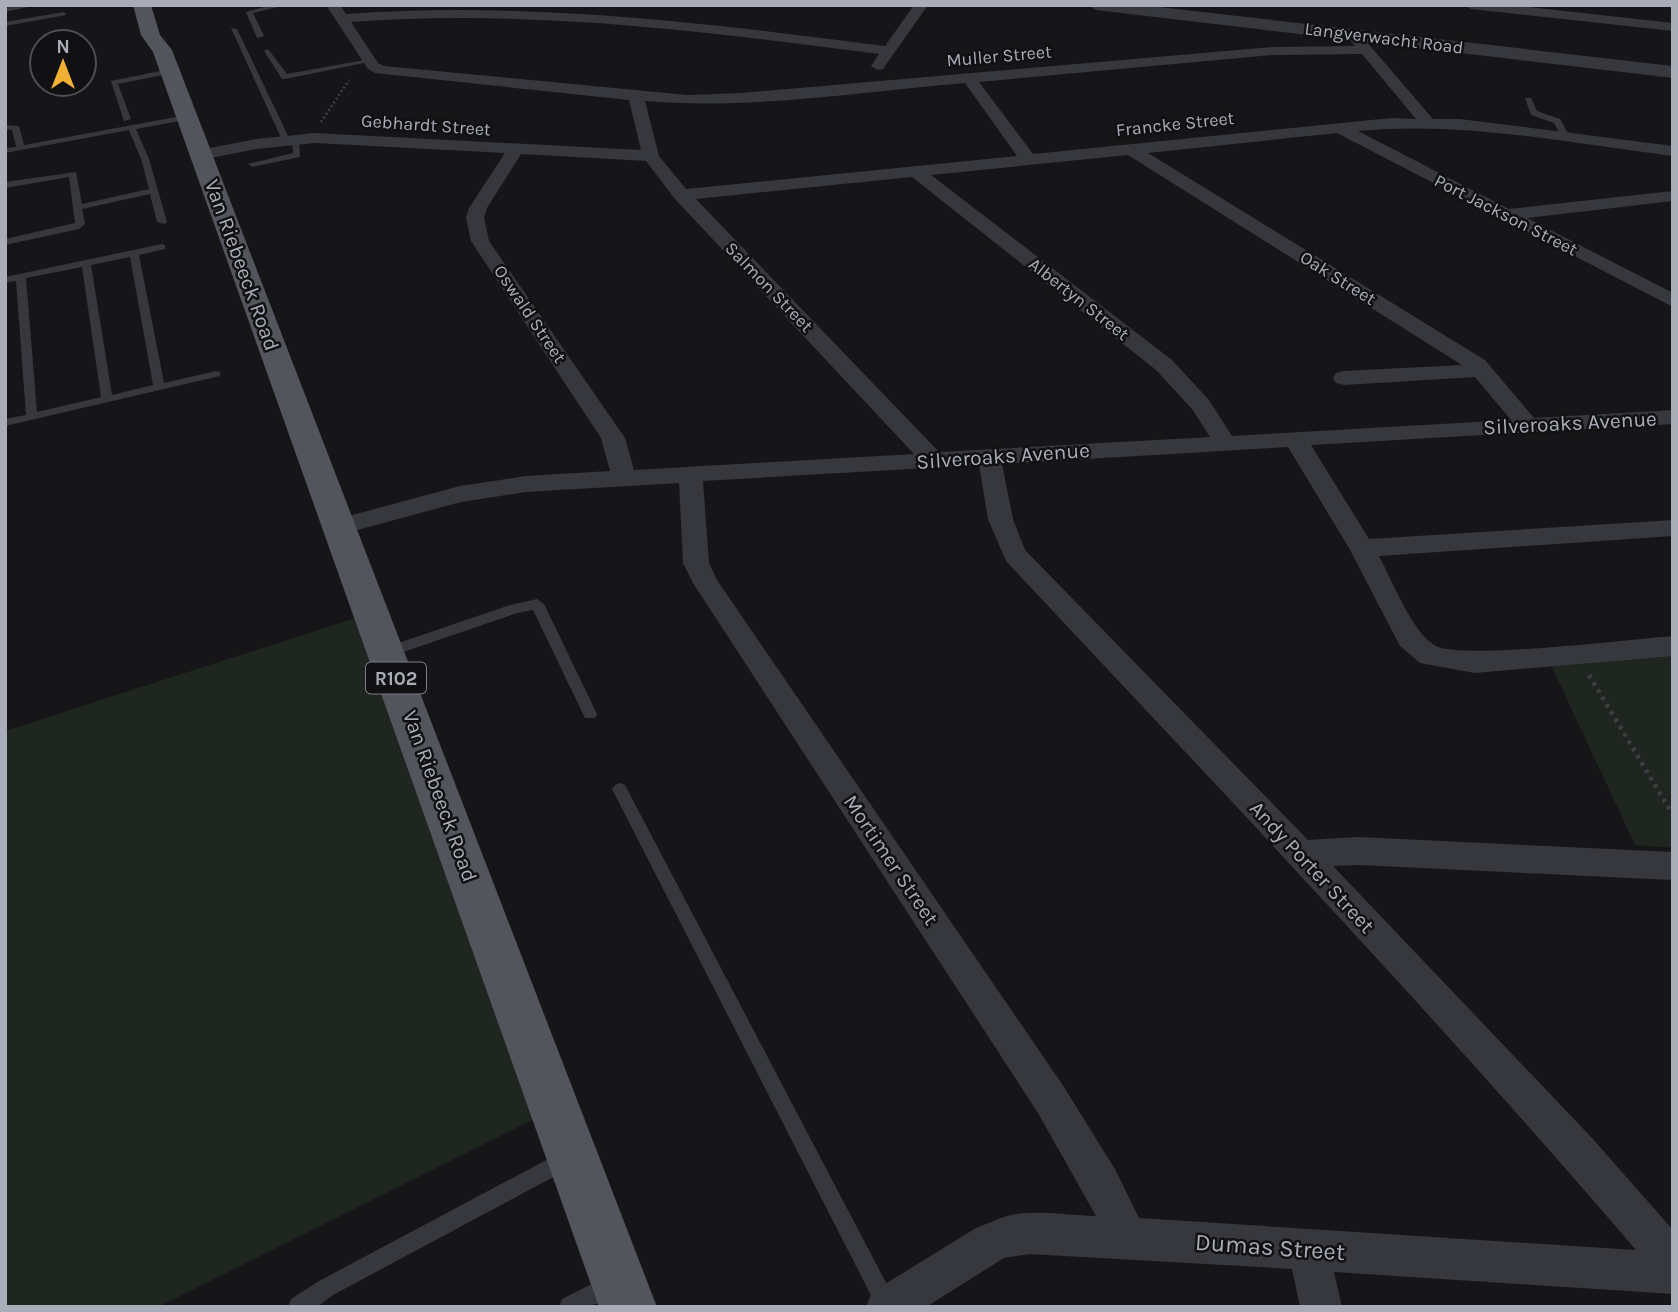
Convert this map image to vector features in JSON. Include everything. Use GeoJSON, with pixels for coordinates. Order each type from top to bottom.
{"type":"FeatureCollection","features":[{"type":"Feature","properties":{"kind":"main road","name":"Van Riebeeck Road"},"geometry":{"type":"LineString","coordinates":[[142,5],[149,33],[166,60],[623,1293]]}},
{"type":"Feature","properties":{"kind":"main road","name":"Van Riebeeck Road"},"geometry":{"type":"LineString","coordinates":[[160,5],[167,41],[166,60]]}},
{"type":"Feature","properties":{"kind":"street"},"geometry":{"type":"LineString","coordinates":[[874,87],[870,80],[922,5]]}},
{"type":"Feature","properties":{"kind":"street","name":"Langverwacht Road"},"geometry":{"type":"LineString","coordinates":[[1096,5],[1673,72]]}},
{"type":"Feature","properties":{"kind":"street"},"geometry":{"type":"LineString","coordinates":[[1471,5],[1673,27]]}},
{"type":"Feature","properties":{"kind":"street"},"geometry":{"type":"LineString","coordinates":[[338,12],[528,8],[582,12],[888,51]]}},
{"type":"Feature","properties":{"kind":"street"},"geometry":{"type":"LineString","coordinates":[[338,12],[370,61]]}},
{"type":"Feature","properties":{"kind":"street"},"geometry":{"type":"LineString","coordinates":[[1353,35],[1427,122]]}},
{"type":"Feature","properties":{"kind":"street","name":"Muller Street"},"geometry":{"type":"LineString","coordinates":[[370,61],[373,66],[392,72],[636,96],[712,100],[1273,51],[1365,50]]}},
{"type":"Feature","properties":{"kind":"street"},"geometry":{"type":"LineString","coordinates":[[968,78],[1029,160]]}},
{"type":"Feature","properties":{"kind":"street","name":"Salmon Street"},"geometry":{"type":"LineString","coordinates":[[636,96],[651,156],[681,195],[933,460]]}},
{"type":"Feature","properties":{"kind":"street","name":"Francke Street"},"geometry":{"type":"LineString","coordinates":[[681,195],[1339,128],[1427,122],[1673,151]]}},
{"type":"Feature","properties":{"kind":"street","name":"Port Jackson Street"},"geometry":{"type":"LineString","coordinates":[[1339,128],[1673,301]]}},
{"type":"Feature","properties":{"kind":"street","name":"Gebhardt Street"},"geometry":{"type":"LineString","coordinates":[[201,155],[290,139],[651,156]]}},
{"type":"Feature","properties":{"kind":"street","name":"Oswald Street"},"geometry":{"type":"LineString","coordinates":[[515,150],[478,208],[475,218],[480,241],[614,438],[624,477]]}},
{"type":"Feature","properties":{"kind":"street","name":"Oak Street"},"geometry":{"type":"LineString","coordinates":[[1132,150],[1455,351],[1482,370],[1528,426]]}},
{"type":"Feature","properties":{"kind":"street","name":"Albertyn Street"},"geometry":{"type":"LineString","coordinates":[[917,172],[1164,365],[1200,405],[1225,442]]}},
{"type":"Feature","properties":{"kind":"street"},"geometry":{"type":"LineString","coordinates":[[1505,215],[1673,196]]}},
{"type":"Feature","properties":{"kind":"street"},"geometry":{"type":"LineString","coordinates":[[1344,378],[1482,370]]}},
{"type":"Feature","properties":{"kind":"street","name":"Silveroaks Avenue"},"geometry":{"type":"LineString","coordinates":[[339,527],[414,505],[490,488],[624,477],[1673,417]]}},
{"type":"Feature","properties":{"kind":"street"},"geometry":{"type":"LineString","coordinates":[[1295,439],[1362,548],[1410,639],[1430,656],[1475,662],[1673,646]]}},
{"type":"Feature","properties":{"kind":"street","name":"Andy Porter Street"},"geometry":{"type":"LineString","coordinates":[[989,456],[1000,521],[1005,539],[1015,555],[1301,854],[1578,1152],[1673,1261]]}},
{"type":"Feature","properties":{"kind":"street","name":"Mortimer Street"},"geometry":{"type":"LineString","coordinates":[[691,474],[696,563],[706,583],[1051,1100],[1102,1185],[1127,1238]]}},
{"type":"Feature","properties":{"kind":"street"},"geometry":{"type":"LineString","coordinates":[[1362,548],[1673,528]]}},
{"type":"Feature","properties":{"kind":"street"},"geometry":{"type":"LineString","coordinates":[[1301,854],[1358,851],[1673,866]]}},
{"type":"Feature","properties":{"kind":"street","name":"Dumas Street"},"geometry":{"type":"LineString","coordinates":[[887,1306],[992,1243],[1009,1236],[1029,1234],[1673,1273]]}},
{"type":"Feature","properties":{"kind":"street"},"geometry":{"type":"LineString","coordinates":[[1309,1251],[1321,1307]]}},
{"type":"Feature","properties":{"kind":"lane"},"geometry":{"type":"LineString","coordinates":[[5,10],[34,5]]}},
{"type":"Feature","properties":{"kind":"lane"},"geometry":{"type":"LineString","coordinates":[[261,36],[249,12],[283,5]]}},
{"type":"Feature","properties":{"kind":"lane"},"geometry":{"type":"LineString","coordinates":[[5,24],[64,14]]}},
{"type":"Feature","properties":{"kind":"lane"},"geometry":{"type":"LineString","coordinates":[[233,29],[297,155],[252,164]]}},
{"type":"Feature","properties":{"kind":"lane"},"geometry":{"type":"LineString","coordinates":[[268,51],[285,77],[370,61]]}},
{"type":"Feature","properties":{"kind":"lane"},"geometry":{"type":"LineString","coordinates":[[162,222],[145,159],[114,83],[166,60]]}},
{"type":"Feature","properties":{"kind":"lane"},"geometry":{"type":"LineString","coordinates":[[1528,100],[1534,113],[1557,121],[1566,137]]}},
{"type":"Feature","properties":{"kind":"lane"},"geometry":{"type":"LineString","coordinates":[[5,151],[129,123],[187,117]]}},
{"type":"Feature","properties":{"kind":"lane"},"geometry":{"type":"LineString","coordinates":[[5,127],[16,128],[20,148]]}},
{"type":"Feature","properties":{"kind":"lane"},"geometry":{"type":"LineString","coordinates":[[5,185],[72,173],[75,175],[80,224],[5,242]]}},
{"type":"Feature","properties":{"kind":"lane"},"geometry":{"type":"LineString","coordinates":[[78,207],[154,191]]}},
{"type":"Feature","properties":{"kind":"lane"},"geometry":{"type":"LineString","coordinates":[[5,280],[162,247]]}},
{"type":"Feature","properties":{"kind":"lane"},"geometry":{"type":"LineString","coordinates":[[134,253],[159,388]]}},
{"type":"Feature","properties":{"kind":"lane"},"geometry":{"type":"LineString","coordinates":[[86,263],[107,400]]}},
{"type":"Feature","properties":{"kind":"lane"},"geometry":{"type":"LineString","coordinates":[[21,276],[32,417]]}},
{"type":"Feature","properties":{"kind":"lane"},"geometry":{"type":"LineString","coordinates":[[5,424],[216,374]]}},
{"type":"Feature","properties":{"kind":"lane"},"geometry":{"type":"LineString","coordinates":[[386,653],[522,606],[537,604],[590,714]]}},
{"type":"Feature","properties":{"kind":"lane"},"geometry":{"type":"LineString","coordinates":[[620,789],[887,1306]]}},
{"type":"Feature","properties":{"kind":"lane"},"geometry":{"type":"LineString","coordinates":[[299,1307],[326,1288],[573,1156]]}},
{"type":"Feature","properties":{"kind":"lane"},"geometry":{"type":"LineString","coordinates":[[570,1307],[623,1293]]}},
{"type":"Feature","properties":{"kind":"path"},"geometry":{"type":"LineString","coordinates":[[1666,5],[1673,7]]}},
{"type":"Feature","properties":{"kind":"path"},"geometry":{"type":"LineString","coordinates":[[318,126],[342,87],[352,77]]}},
{"type":"Feature","properties":{"kind":"path"},"geometry":{"type":"LineString","coordinates":[[1576,654],[1673,815]]}},
{"type":"Feature","properties":{"kind":"shaded area"},"geometry":{"type":"Polygon","coordinates":[[[371,613],[556,1108],[158,1307],[5,1307],[5,731],[371,613]]]}},
{"type":"Feature","properties":{"kind":"shaded area"},"geometry":{"type":"Polygon","coordinates":[[[1673,653],[1673,848],[1635,845],[1549,661],[1673,653]]]}}]}
